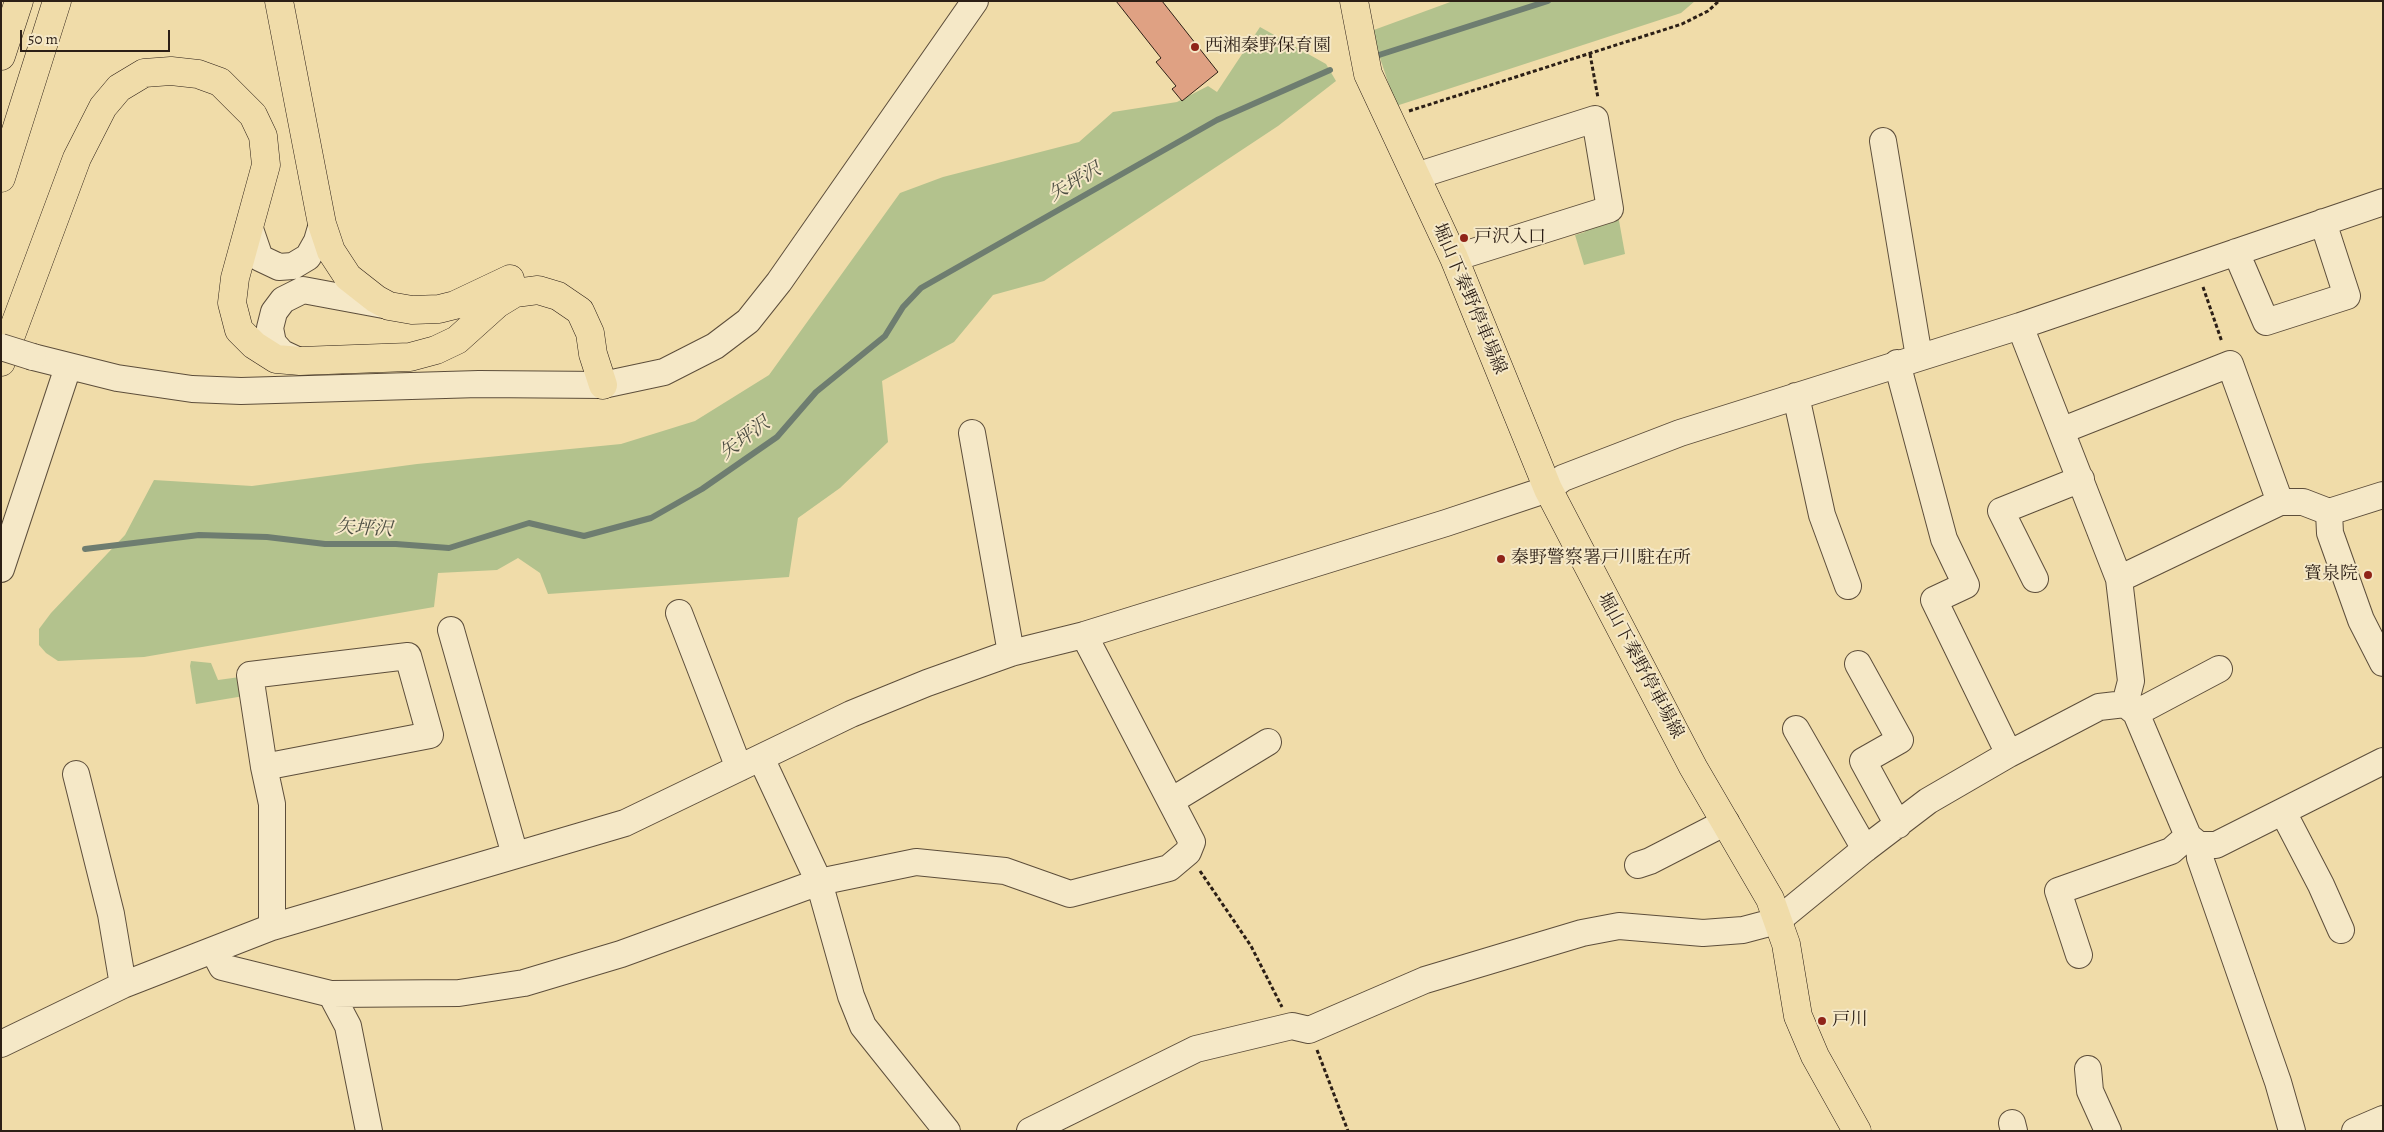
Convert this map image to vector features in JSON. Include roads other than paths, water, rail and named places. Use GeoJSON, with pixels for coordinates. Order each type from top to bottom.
{"type":"FeatureCollection","features":[{"type":"Feature","properties":{"kind":"main road"},"geometry":{"type":"LineString","coordinates":[[1,56],[19,1]]}},
{"type":"Feature","properties":{"kind":"main road"},"geometry":{"type":"LineString","coordinates":[[1,178],[57,1]]}},
{"type":"Feature","properties":{"kind":"main road"},"geometry":{"type":"LineString","coordinates":[[279,1],[322,224],[331,251],[348,277],[364,292],[389,306],[412,310],[439,309],[472,299],[513,278],[544,273],[560,277],[585,293],[602,316],[606,350],[603,386]]}},
{"type":"Feature","properties":{"kind":"main road","name":"堀山下秦野停車場線"},"geometry":{"type":"LineString","coordinates":[[1354,1],[1368,74],[1454,258],[1548,489],[1692,767],[1770,899],[1786,944],[1798,1016],[1815,1056],[1856,1131]]}},
{"type":"Feature","properties":{"kind":"main road"},"geometry":{"type":"LineString","coordinates":[[1,362],[82,150],[103,107],[118,88],[144,74],[171,71],[198,74],[220,82],[253,115],[263,136],[266,165],[235,278],[232,303],[239,330],[254,345],[276,359],[300,361],[410,357],[436,350],[457,340],[497,304],[515,293],[538,290],[558,296],[580,312],[590,333],[593,354],[603,386]]}},
{"type":"Feature","properties":{"kind":"street"},"geometry":{"type":"LineString","coordinates":[[1,347],[68,367],[118,378],[202,390],[241,391],[479,384],[603,386],[664,372],[716,346],[748,321],[779,282],[975,1]]}},
{"type":"Feature","properties":{"kind":"street"},"geometry":{"type":"LineString","coordinates":[[1416,176],[1595,118],[1610,209],[1454,258]]}},
{"type":"Feature","properties":{"kind":"street"},"geometry":{"type":"LineString","coordinates":[[1883,141],[1908,360],[1944,539],[1966,585],[1934,600],[2009,754]]}},
{"type":"Feature","properties":{"kind":"street"},"geometry":{"type":"LineString","coordinates":[[1,1044],[123,985],[214,952],[272,927],[625,823],[851,714],[927,683],[1010,653],[1084,635],[1548,489],[1563,478],[1671,436],[2020,326],[2383,202]]}},
{"type":"Feature","properties":{"kind":"street"},"geometry":{"type":"LineString","coordinates":[[2236,252],[2266,322],[2347,296],[2323,222]]}},
{"type":"Feature","properties":{"kind":"street"},"geometry":{"type":"LineString","coordinates":[[249,226],[260,258],[279,267],[293,266],[308,257],[317,241],[322,224]]}},
{"type":"Feature","properties":{"kind":"street"},"geometry":{"type":"LineString","coordinates":[[300,361],[282,353],[273,343],[270,328],[274,312],[283,300],[303,290],[389,306]]}},
{"type":"Feature","properties":{"kind":"street"},"geometry":{"type":"LineString","coordinates":[[2020,326],[2063,430],[2119,579],[2131,680],[2130,708],[2200,858],[2278,1082],[2292,1131]]}},
{"type":"Feature","properties":{"kind":"street"},"geometry":{"type":"LineString","coordinates":[[2063,430],[2239,360],[2280,502]]}},
{"type":"Feature","properties":{"kind":"street"},"geometry":{"type":"LineString","coordinates":[[1,569],[68,367]]}},
{"type":"Feature","properties":{"kind":"street"},"geometry":{"type":"LineString","coordinates":[[1796,396],[1822,515],[1848,586]]}},
{"type":"Feature","properties":{"kind":"street"},"geometry":{"type":"LineString","coordinates":[[972,433],[1010,653]]}},
{"type":"Feature","properties":{"kind":"street"},"geometry":{"type":"LineString","coordinates":[[2035,580],[2001,510],[2081,478]]}},
{"type":"Feature","properties":{"kind":"street"},"geometry":{"type":"LineString","coordinates":[[2119,579],[2280,502],[2303,502],[2329,512],[2383,495]]}},
{"type":"Feature","properties":{"kind":"street"},"geometry":{"type":"LineString","coordinates":[[2329,512],[2330,533],[2362,620],[2383,663]]}},
{"type":"Feature","properties":{"kind":"street"},"geometry":{"type":"LineString","coordinates":[[679,613],[750,763],[819,882],[862,1026],[947,1131]]}},
{"type":"Feature","properties":{"kind":"street"},"geometry":{"type":"LineString","coordinates":[[450,630],[515,855]]}},
{"type":"Feature","properties":{"kind":"street"},"geometry":{"type":"LineString","coordinates":[[214,952],[222,967],[331,994],[459,994],[524,983],[621,954],[819,882],[916,862],[1005,871],[1070,894],[1169,868],[1188,852],[1192,842],[1084,635]]}},
{"type":"Feature","properties":{"kind":"street"},"geometry":{"type":"LineString","coordinates":[[264,767],[430,735],[408,656],[250,675],[264,767],[272,804],[272,927]]}},
{"type":"Feature","properties":{"kind":"street"},"geometry":{"type":"LineString","coordinates":[[1858,664],[1900,740],[1863,761],[1898,825]]}},
{"type":"Feature","properties":{"kind":"street"},"geometry":{"type":"LineString","coordinates":[[1030,1131],[1196,1049],[1301,1028],[1425,980],[1582,933],[1619,926],[1703,933],[1743,930],[1777,921],[1865,849],[1928,801],[2009,754],[2099,706],[2130,708],[2219,669]]}},
{"type":"Feature","properties":{"kind":"street"},"geometry":{"type":"LineString","coordinates":[[1796,729],[1865,849]]}},
{"type":"Feature","properties":{"kind":"street"},"geometry":{"type":"LineString","coordinates":[[1171,801],[1268,742]]}},
{"type":"Feature","properties":{"kind":"street"},"geometry":{"type":"LineString","coordinates":[[2079,955],[2058,891],[2171,851],[2193,840],[2216,845],[2383,761]]}},
{"type":"Feature","properties":{"kind":"street"},"geometry":{"type":"LineString","coordinates":[[76,774],[111,914],[123,985]]}},
{"type":"Feature","properties":{"kind":"street"},"geometry":{"type":"LineString","coordinates":[[2283,812],[2330,883],[2341,930]]}},
{"type":"Feature","properties":{"kind":"street"},"geometry":{"type":"LineString","coordinates":[[1638,865],[1650,861],[1726,822]]}},
{"type":"Feature","properties":{"kind":"street"},"geometry":{"type":"LineString","coordinates":[[331,994],[348,1026],[369,1131]]}},
{"type":"Feature","properties":{"kind":"street"},"geometry":{"type":"LineString","coordinates":[[2088,1069],[2090,1091],[2108,1131]]}},
{"type":"Feature","properties":{"kind":"street"},"geometry":{"type":"LineString","coordinates":[[2355,1131],[2383,1118]]}},
{"type":"Feature","properties":{"kind":"waterway","name":"矢坪沢"},"geometry":{"type":"LineString","coordinates":[[1379,55],[1548,1]]}},
{"type":"Feature","properties":{"kind":"waterway","name":"矢坪沢"},"geometry":{"type":"LineString","coordinates":[[85,549],[199,535],[267,537],[325,544],[396,544],[449,548],[529,523],[584,536],[651,518],[702,489],[777,437],[816,392],[885,336],[903,307],[921,288],[1217,120],[1330,70]]}},
{"type":"Feature","properties":{"kind":"place","name":"西湘秦野保育園"},"geometry":{"type":"Point","coordinates":[1195,47]}},
{"type":"Feature","properties":{"kind":"place","name":"戸沢入口"},"geometry":{"type":"Point","coordinates":[1464,238]}},
{"type":"Feature","properties":{"kind":"place","name":"秦野警察署戸川駐在所"},"geometry":{"type":"Point","coordinates":[1501,559]}},
{"type":"Feature","properties":{"kind":"place","name":"寳泉院"},"geometry":{"type":"Point","coordinates":[2368,575]}},
{"type":"Feature","properties":{"kind":"place","name":"戸川"},"geometry":{"type":"Point","coordinates":[1822,1021]}}]}
